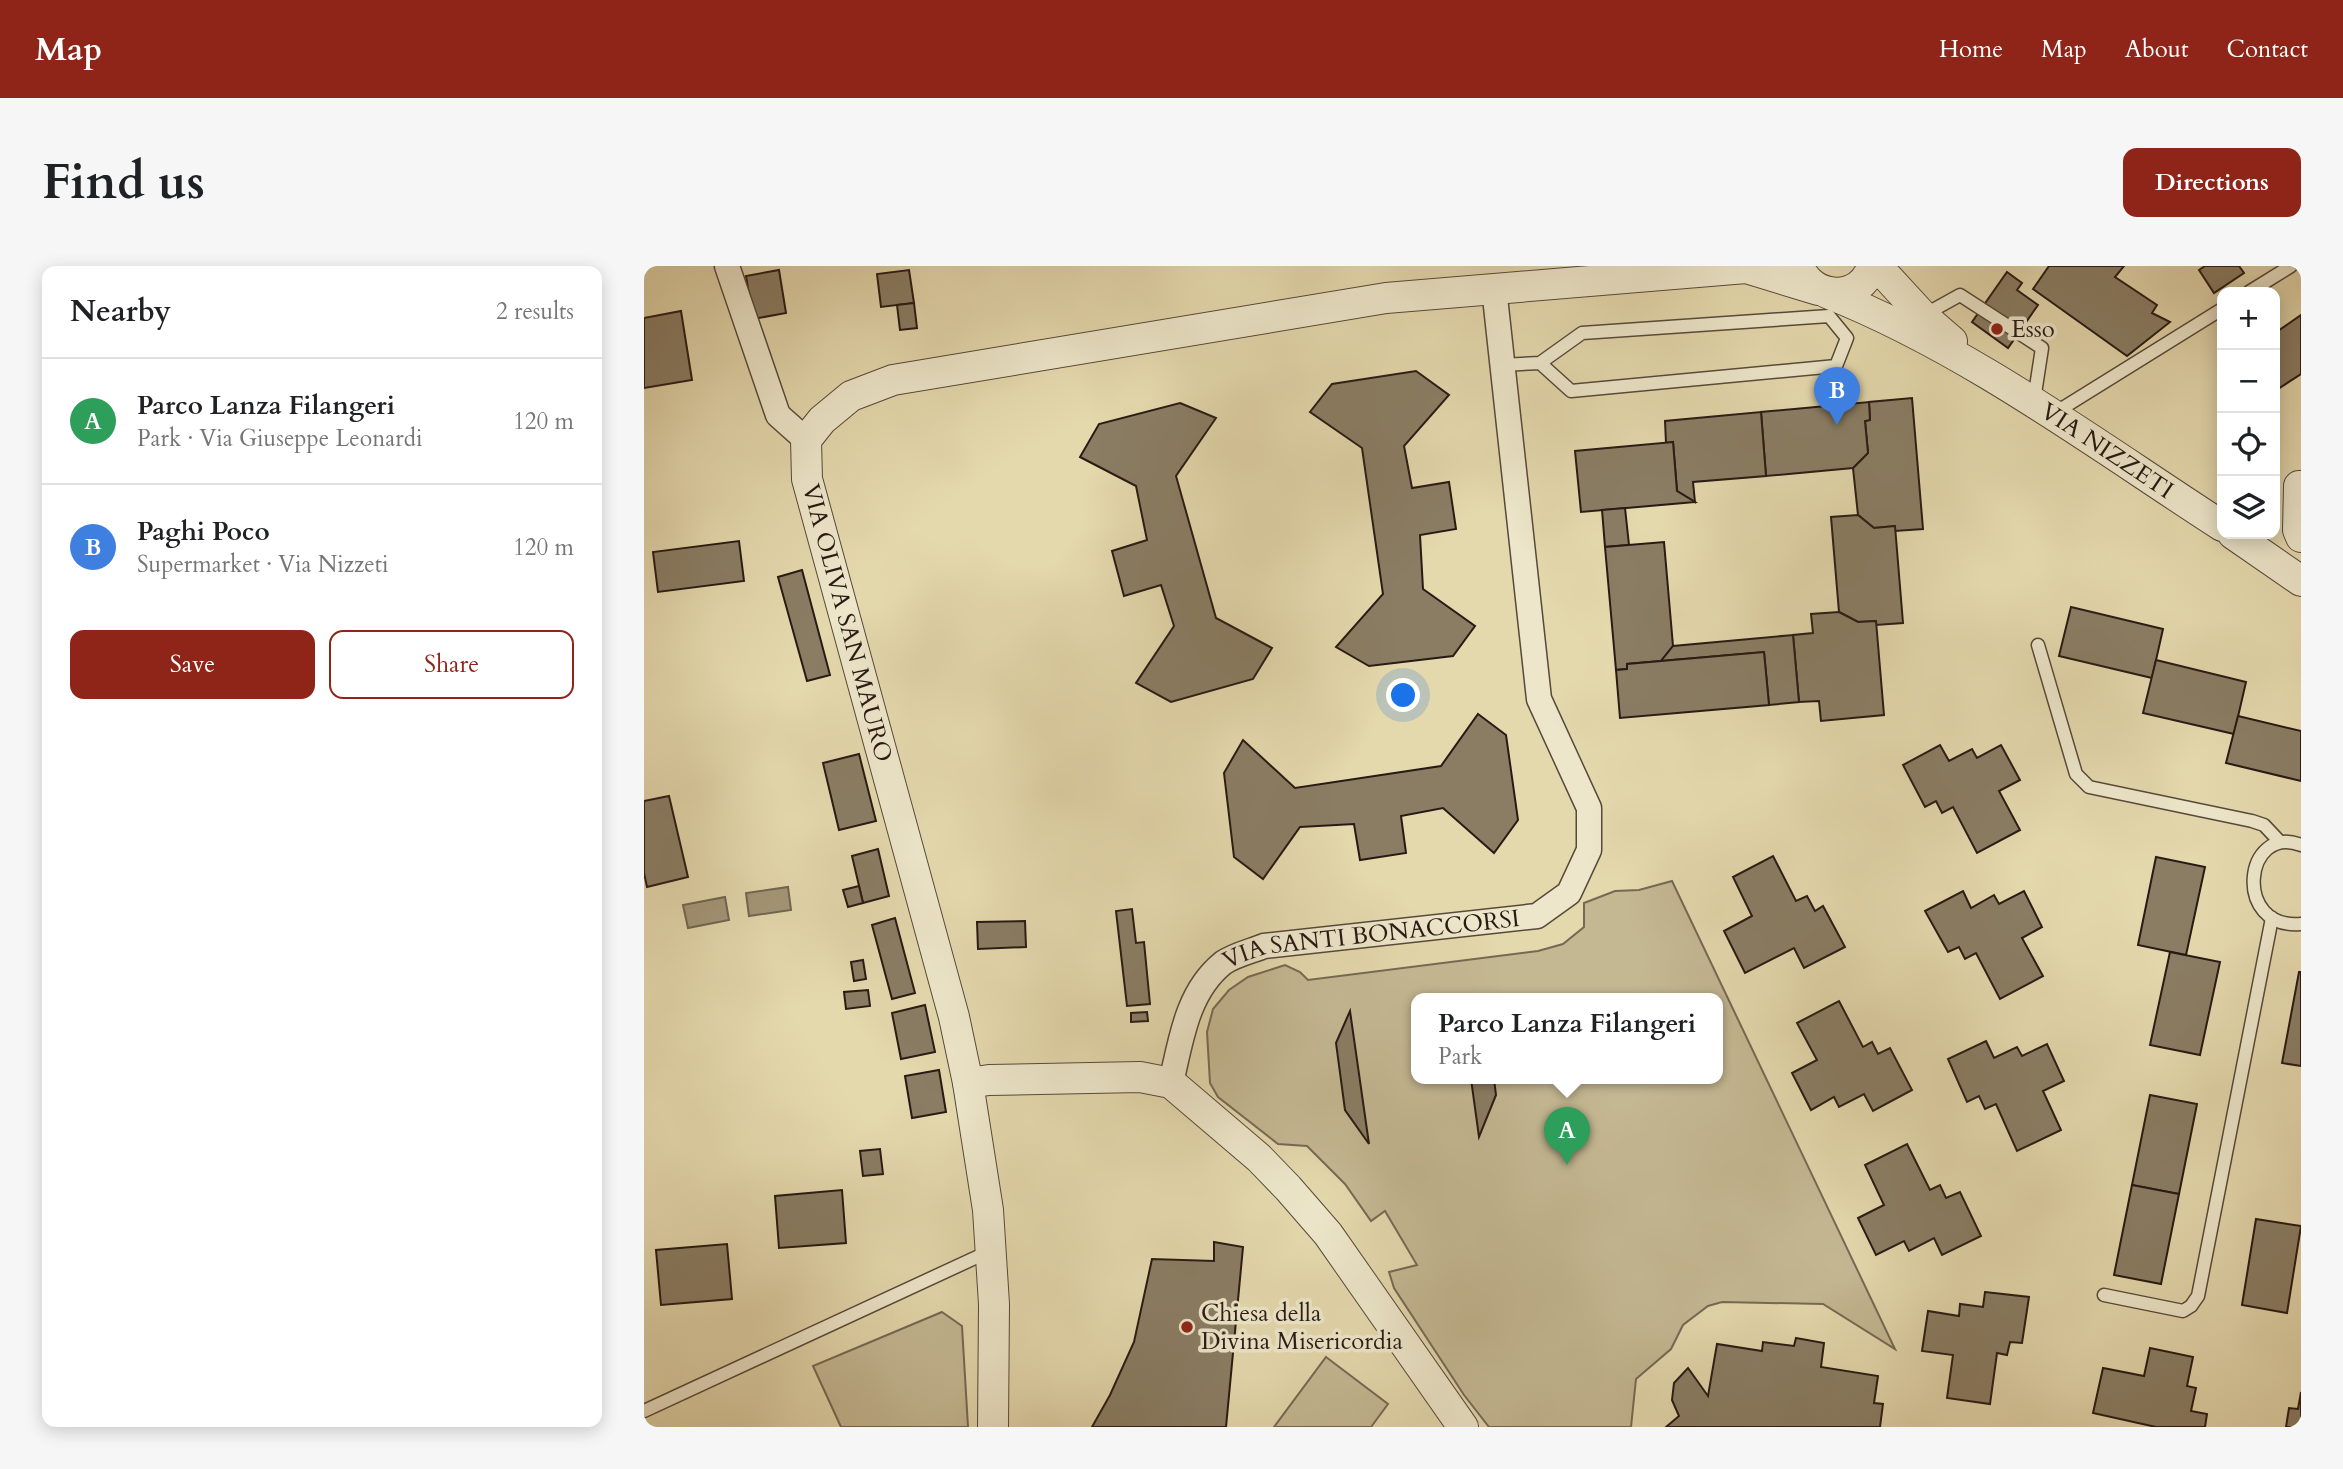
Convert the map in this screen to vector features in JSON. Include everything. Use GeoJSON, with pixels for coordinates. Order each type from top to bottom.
{"type":"FeatureCollection","features":[{"type":"Feature","properties":{"kind":"street"},"geometry":{"type":"LineString","coordinates":[[727,266],[778,415],[806,440],[822,420],[851,396],[893,380],[1374,300],[1749,267],[1823,291],[1875,312],[1992,376]]}},
{"type":"Feature","properties":{"kind":"street"},"geometry":{"type":"LineString","coordinates":[[1799,266],[1809,283],[1823,291],[1840,293],[1852,290],[1863,282],[1874,266],[1923,316],[1992,376]]}},
{"type":"Feature","properties":{"kind":"street","name":"VIA SANTI BONACCORSI"},"geometry":{"type":"LineString","coordinates":[[1171,1083],[1189,1013],[1199,989],[1224,962],[1264,946],[1537,916],[1569,893],[1589,850],[1589,808],[1539,699],[1494,288]]}},
{"type":"Feature","properties":{"kind":"street","name":"VIA NIZZETI"},"geometry":{"type":"LineString","coordinates":[[1992,376],[2217,523]]}},
{"type":"Feature","properties":{"kind":"street","name":"VIA OLIVA SAN MAURO"},"geometry":{"type":"LineString","coordinates":[[806,440],[807,479],[954,1017],[968,1083],[988,1210],[994,1304],[993,1427]]}},
{"type":"Feature","properties":{"kind":"street"},"geometry":{"type":"LineString","coordinates":[[2280,502],[2300,482]]}},
{"type":"Feature","properties":{"kind":"street"},"geometry":{"type":"LineString","coordinates":[[2300,482],[2298,530],[2301,537]]}},
{"type":"Feature","properties":{"kind":"street"},"geometry":{"type":"LineString","coordinates":[[2240,539],[2301,581]]}},
{"type":"Feature","properties":{"kind":"street"},"geometry":{"type":"LineString","coordinates":[[968,1083],[989,1080],[1140,1076],[1171,1083],[1259,1158],[1328,1234],[1463,1427]]}},
{"type":"Feature","properties":{"kind":"lane"},"geometry":{"type":"LineString","coordinates":[[2257,287],[2291,266]]}},
{"type":"Feature","properties":{"kind":"lane"},"geometry":{"type":"LineString","coordinates":[[1923,316],[1960,295],[2042,348],[2043,410],[2217,312]]}},
{"type":"Feature","properties":{"kind":"lane"},"geometry":{"type":"LineString","coordinates":[[1502,365],[1540,363],[1582,334],[1829,316],[1847,338],[1836,366],[1571,391],[1540,363]]}},
{"type":"Feature","properties":{"kind":"lane"},"geometry":{"type":"LineString","coordinates":[[2038,645],[2076,774],[2089,787],[2252,821],[2264,825],[2280,842]]}},
{"type":"Feature","properties":{"kind":"lane"},"geometry":{"type":"LineString","coordinates":[[2301,845],[2280,842],[2268,849],[2259,859],[2252,885],[2255,898],[2272,918],[2284,924],[2301,924]]}},
{"type":"Feature","properties":{"kind":"lane"},"geometry":{"type":"LineString","coordinates":[[2104,1295],[2183,1311],[2191,1306],[2198,1296],[2272,918]]}},
{"type":"Feature","properties":{"kind":"lane"},"geometry":{"type":"LineString","coordinates":[[644,1411],[990,1250]]}},
{"type":"Feature","properties":{"kind":"shaded area"},"geometry":{"type":"Polygon","coordinates":[[[1672,881],[1895,1349],[1823,1304],[1722,1302],[1708,1306],[1683,1325],[1671,1349],[1636,1379],[1631,1427],[1489,1427],[1464,1395],[1394,1288],[1389,1272],[1417,1265],[1385,1211],[1371,1221],[1345,1184],[1307,1146],[1278,1144],[1218,1097],[1210,1083],[1207,1032],[1213,1009],[1229,990],[1248,977],[1285,965],[1300,972],[1308,980],[1538,951],[1563,944],[1584,927],[1584,903],[1615,891],[1639,890],[1672,881]]]}},
{"type":"Feature","properties":{"kind":"shaded area"},"geometry":{"type":"Polygon","coordinates":[[[788,887],[791,910],[749,916],[746,893],[788,887]]]}},
{"type":"Feature","properties":{"kind":"shaded area"},"geometry":{"type":"Polygon","coordinates":[[[725,897],[729,920],[688,928],[683,905],[725,897]]]}},
{"type":"Feature","properties":{"kind":"shaded area"},"geometry":{"type":"Polygon","coordinates":[[[942,1312],[962,1326],[968,1427],[841,1427],[813,1366],[942,1312]]]}},
{"type":"Feature","properties":{"kind":"shaded area"},"geometry":{"type":"Polygon","coordinates":[[[1326,1357],[1388,1404],[1371,1427],[1274,1427],[1326,1357]]]}},
{"type":"Feature","properties":{"kind":"building"},"geometry":{"type":"Polygon","coordinates":[[[2049,266],[2124,266],[2115,277],[2157,305],[2152,313],[2170,322],[2127,356],[2033,289],[2049,266]]]}},
{"type":"Feature","properties":{"kind":"building"},"geometry":{"type":"Polygon","coordinates":[[[2205,266],[2239,266],[2244,273],[2223,287],[2217,287],[2214,293],[2199,270],[2205,266]]]}},
{"type":"Feature","properties":{"kind":"building"},"geometry":{"type":"Polygon","coordinates":[[[779,270],[786,313],[753,319],[746,276],[779,270]]]}},
{"type":"Feature","properties":{"kind":"building"},"geometry":{"type":"Polygon","coordinates":[[[909,270],[914,303],[881,307],[877,274],[909,270]]]}},
{"type":"Feature","properties":{"kind":"building"},"geometry":{"type":"Polygon","coordinates":[[[2007,272],[2022,283],[2017,290],[2038,305],[2008,348],[1972,322],[2007,272]]]}},
{"type":"Feature","properties":{"kind":"building"},"geometry":{"type":"Polygon","coordinates":[[[914,303],[917,328],[900,330],[897,305],[914,303]]]}},
{"type":"Feature","properties":{"kind":"building"},"geometry":{"type":"Polygon","coordinates":[[[681,311],[692,380],[644,388],[644,318],[681,311]]]}},
{"type":"Feature","properties":{"kind":"building"},"geometry":{"type":"Polygon","coordinates":[[[2301,315],[2301,374],[2280,388],[2280,350],[2280,330],[2301,315]]]}},
{"type":"Feature","properties":{"kind":"building"},"geometry":{"type":"Polygon","coordinates":[[[1416,371],[1449,395],[1404,446],[1412,488],[1449,482],[1456,529],[1420,535],[1423,589],[1475,626],[1453,656],[1369,666],[1336,647],[1383,594],[1362,448],[1310,412],[1332,384],[1416,371]]]}},
{"type":"Feature","properties":{"kind":"building"},"geometry":{"type":"Polygon","coordinates":[[[1912,398],[1923,529],[1895,531],[1895,526],[1874,528],[1858,515],[1853,468],[1868,453],[1865,421],[1870,420],[1869,402],[1912,398]]]}},
{"type":"Feature","properties":{"kind":"building"},"geometry":{"type":"Polygon","coordinates":[[[1869,402],[1870,420],[1865,421],[1868,453],[1853,468],[1766,476],[1761,412],[1869,402]]]}},
{"type":"Feature","properties":{"kind":"building"},"geometry":{"type":"Polygon","coordinates":[[[1180,403],[1216,418],[1176,476],[1216,618],[1272,648],[1253,679],[1171,702],[1136,683],[1174,626],[1161,585],[1124,596],[1112,551],[1147,540],[1136,486],[1080,457],[1099,424],[1180,403]]]}},
{"type":"Feature","properties":{"kind":"building"},"geometry":{"type":"Polygon","coordinates":[[[1761,412],[1766,476],[1693,482],[1695,502],[1677,491],[1673,442],[1666,443],[1665,421],[1761,412]]]}},
{"type":"Feature","properties":{"kind":"building"},"geometry":{"type":"Polygon","coordinates":[[[1673,442],[1677,491],[1695,502],[1581,512],[1575,451],[1673,442]]]}},
{"type":"Feature","properties":{"kind":"building"},"geometry":{"type":"Polygon","coordinates":[[[1625,508],[1629,545],[1605,547],[1602,510],[1625,508]]]}},
{"type":"Feature","properties":{"kind":"building"},"geometry":{"type":"Polygon","coordinates":[[[1858,515],[1874,528],[1895,526],[1903,623],[1876,625],[1876,621],[1858,622],[1839,612],[1831,517],[1858,515]]]}},
{"type":"Feature","properties":{"kind":"building"},"geometry":{"type":"Polygon","coordinates":[[[739,541],[744,581],[658,592],[653,552],[739,541]]]}},
{"type":"Feature","properties":{"kind":"building"},"geometry":{"type":"Polygon","coordinates":[[[1664,542],[1673,646],[1661,661],[1627,664],[1627,669],[1616,670],[1605,547],[1664,542]]]}},
{"type":"Feature","properties":{"kind":"building"},"geometry":{"type":"Polygon","coordinates":[[[802,570],[830,675],[807,681],[778,577],[802,570]]]}},
{"type":"Feature","properties":{"kind":"building"},"geometry":{"type":"Polygon","coordinates":[[[2071,607],[2163,629],[2152,678],[2059,656],[2071,607]]]}},
{"type":"Feature","properties":{"kind":"building"},"geometry":{"type":"Polygon","coordinates":[[[1839,612],[1858,622],[1876,621],[1884,715],[1821,721],[1819,701],[1799,702],[1793,635],[1813,633],[1811,614],[1839,612]]]}},
{"type":"Feature","properties":{"kind":"building"},"geometry":{"type":"Polygon","coordinates":[[[1793,635],[1799,702],[1769,705],[1764,652],[1661,661],[1673,646],[1793,635]]]}},
{"type":"Feature","properties":{"kind":"building"},"geometry":{"type":"Polygon","coordinates":[[[1764,652],[1769,705],[1620,718],[1616,670],[1627,669],[1627,664],[1764,652]]]}},
{"type":"Feature","properties":{"kind":"building"},"geometry":{"type":"Polygon","coordinates":[[[2156,660],[2246,682],[2234,734],[2143,713],[2156,660]]]}},
{"type":"Feature","properties":{"kind":"building"},"geometry":{"type":"Polygon","coordinates":[[[1478,714],[1506,735],[1518,820],[1494,853],[1443,808],[1401,816],[1406,853],[1360,860],[1354,824],[1300,827],[1263,879],[1234,857],[1224,773],[1243,740],[1295,788],[1441,766],[1478,714]]]}},
{"type":"Feature","properties":{"kind":"building"},"geometry":{"type":"Polygon","coordinates":[[[2238,716],[2301,731],[2301,781],[2226,763],[2238,716]]]}},
{"type":"Feature","properties":{"kind":"building"},"geometry":{"type":"Polygon","coordinates":[[[1940,745],[1949,761],[1972,749],[1977,758],[2001,745],[2020,780],[1999,791],[2020,830],[1977,853],[1953,807],[1942,813],[1936,801],[1925,807],[1903,765],[1940,745]]]}},
{"type":"Feature","properties":{"kind":"building"},"geometry":{"type":"Polygon","coordinates":[[[859,754],[876,821],[839,830],[823,763],[859,754]]]}},
{"type":"Feature","properties":{"kind":"building"},"geometry":{"type":"Polygon","coordinates":[[[669,796],[688,877],[647,887],[644,873],[644,801],[669,796]]]}},
{"type":"Feature","properties":{"kind":"building"},"geometry":{"type":"Polygon","coordinates":[[[878,849],[889,896],[863,903],[852,856],[878,849]]]}},
{"type":"Feature","properties":{"kind":"building"},"geometry":{"type":"Polygon","coordinates":[[[1773,856],[1796,901],[1807,896],[1815,911],[1823,906],[1845,947],[1804,968],[1794,948],[1745,973],[1724,931],[1752,916],[1733,877],[1773,856]]]}},
{"type":"Feature","properties":{"kind":"building"},"geometry":{"type":"Polygon","coordinates":[[[2156,857],[2205,867],[2186,955],[2138,945],[2156,857]]]}},
{"type":"Feature","properties":{"kind":"building"},"geometry":{"type":"Polygon","coordinates":[[[859,886],[863,903],[848,907],[843,890],[859,886]]]}},
{"type":"Feature","properties":{"kind":"building"},"geometry":{"type":"Polygon","coordinates":[[[1963,891],[1971,908],[1994,895],[1999,904],[2024,891],[2042,927],[2022,938],[2043,976],[2000,999],[1976,953],[1965,959],[1959,947],[1948,952],[1925,911],[1963,891]]]}},
{"type":"Feature","properties":{"kind":"building"},"geometry":{"type":"Polygon","coordinates":[[[1132,909],[1136,943],[1144,942],[1150,1004],[1127,1006],[1116,911],[1132,909]]]}},
{"type":"Feature","properties":{"kind":"building"},"geometry":{"type":"Polygon","coordinates":[[[895,918],[915,993],[892,999],[872,925],[895,918]]]}},
{"type":"Feature","properties":{"kind":"building"},"geometry":{"type":"Polygon","coordinates":[[[1025,921],[1026,947],[978,949],[977,922],[1025,921]]]}},
{"type":"Feature","properties":{"kind":"building"},"geometry":{"type":"Polygon","coordinates":[[[2170,952],[2220,962],[2200,1055],[2150,1045],[2170,952]]]}},
{"type":"Feature","properties":{"kind":"building"},"geometry":{"type":"Polygon","coordinates":[[[863,960],[866,979],[854,981],[851,962],[863,960]]]}},
{"type":"Feature","properties":{"kind":"building"},"geometry":{"type":"Polygon","coordinates":[[[2301,972],[2301,1066],[2282,1063],[2301,972]]]}},
{"type":"Feature","properties":{"kind":"building"},"geometry":{"type":"Polygon","coordinates":[[[868,990],[870,1006],[846,1009],[844,992],[868,990]]]}},
{"type":"Feature","properties":{"kind":"building"},"geometry":{"type":"Polygon","coordinates":[[[1839,1001],[1863,1047],[1872,1042],[1878,1054],[1890,1048],[1912,1090],[1873,1111],[1864,1094],[1839,1107],[1834,1097],[1811,1110],[1792,1073],[1817,1060],[1797,1023],[1839,1001]]]}},
{"type":"Feature","properties":{"kind":"building"},"geometry":{"type":"Polygon","coordinates":[[[925,1005],[935,1052],[901,1059],[892,1013],[925,1005]]]}},
{"type":"Feature","properties":{"kind":"building"},"geometry":{"type":"Polygon","coordinates":[[[1350,1011],[1369,1144],[1345,1110],[1336,1043],[1350,1011]]]}},
{"type":"Feature","properties":{"kind":"building"},"geometry":{"type":"Polygon","coordinates":[[[1147,1012],[1148,1021],[1131,1022],[1131,1013],[1147,1012]]]}},
{"type":"Feature","properties":{"kind":"building"},"geometry":{"type":"Polygon","coordinates":[[[1986,1041],[1994,1058],[2017,1047],[2022,1056],[2047,1044],[2064,1081],[2043,1091],[2061,1130],[2017,1151],[1996,1104],[1985,1109],[1979,1096],[1967,1102],[1948,1059],[1986,1041]]]}},
{"type":"Feature","properties":{"kind":"building"},"geometry":{"type":"Polygon","coordinates":[[[939,1070],[946,1112],[912,1118],[905,1076],[939,1070]]]}},
{"type":"Feature","properties":{"kind":"building"},"geometry":{"type":"Polygon","coordinates":[[[1472,1084],[1495,1084],[1496,1095],[1479,1137],[1472,1084]]]}},
{"type":"Feature","properties":{"kind":"building"},"geometry":{"type":"Polygon","coordinates":[[[2150,1095],[2197,1104],[2179,1194],[2132,1185],[2150,1095]]]}},
{"type":"Feature","properties":{"kind":"building"},"geometry":{"type":"Polygon","coordinates":[[[1907,1144],[1930,1190],[1940,1185],[1946,1198],[1960,1192],[1981,1236],[1942,1255],[1934,1238],[1909,1251],[1904,1241],[1876,1255],[1858,1218],[1884,1205],[1865,1165],[1907,1144]]]}},
{"type":"Feature","properties":{"kind":"building"},"geometry":{"type":"Polygon","coordinates":[[[880,1149],[883,1174],[863,1176],[860,1151],[880,1149]]]}},
{"type":"Feature","properties":{"kind":"building"},"geometry":{"type":"Polygon","coordinates":[[[2132,1185],[2179,1194],[2161,1284],[2114,1275],[2132,1185]]]}},
{"type":"Feature","properties":{"kind":"building"},"geometry":{"type":"Polygon","coordinates":[[[842,1190],[846,1243],[779,1248],[775,1196],[842,1190]]]}},
{"type":"Feature","properties":{"kind":"building"},"geometry":{"type":"Polygon","coordinates":[[[2256,1219],[2301,1226],[2287,1313],[2242,1305],[2256,1219]]]}},
{"type":"Feature","properties":{"kind":"building","name":"Chiesa della Divina Misericordia"},"geometry":{"type":"Polygon","coordinates":[[[1214,1242],[1243,1247],[1226,1427],[1092,1427],[1134,1342],[1152,1259],[1214,1261],[1214,1242]]]}},
{"type":"Feature","properties":{"kind":"building"},"geometry":{"type":"Polygon","coordinates":[[[727,1244],[732,1299],[661,1305],[656,1250],[727,1244]]]}},
{"type":"Feature","properties":{"kind":"building"},"geometry":{"type":"Polygon","coordinates":[[[1985,1292],[2029,1297],[2022,1343],[2010,1342],[2007,1355],[1997,1353],[1990,1404],[1947,1398],[1953,1355],[1922,1351],[1928,1311],[1959,1316],[1960,1304],[1983,1307],[1985,1292]]]}},
{"type":"Feature","properties":{"kind":"building"},"geometry":{"type":"Polygon","coordinates":[[[1796,1338],[1824,1343],[1821,1367],[1878,1376],[1874,1403],[1883,1404],[1880,1427],[1666,1427],[1679,1416],[1672,1400],[1674,1383],[1688,1368],[1708,1396],[1717,1344],[1762,1351],[1763,1342],[1794,1346],[1796,1338]]]}},
{"type":"Feature","properties":{"kind":"building"},"geometry":{"type":"Polygon","coordinates":[[[2150,1348],[2193,1357],[2187,1386],[2196,1388],[2191,1411],[2207,1414],[2205,1427],[2156,1427],[2093,1413],[2103,1368],[2144,1376],[2150,1348]]]}},
{"type":"Feature","properties":{"kind":"building"},"geometry":{"type":"Polygon","coordinates":[[[2301,1392],[2301,1427],[2286,1427],[2289,1408],[2298,1409],[2301,1392]]]}},
{"type":"Feature","properties":{"kind":"place","name":"Esso"},"geometry":{"type":"Point","coordinates":[1997,329]}},
{"type":"Feature","properties":{"kind":"place","name":"Paghi Poco"},"geometry":{"type":"Point","coordinates":[1837,425]}},
{"type":"Feature","properties":{"kind":"place","name":"Parco Lanza Filangeri"},"geometry":{"type":"Point","coordinates":[1567,1165]}},
{"type":"Feature","properties":{"kind":"place","name":"Chiesa della Divina Misericordia"},"geometry":{"type":"Point","coordinates":[1187,1327]}}]}
